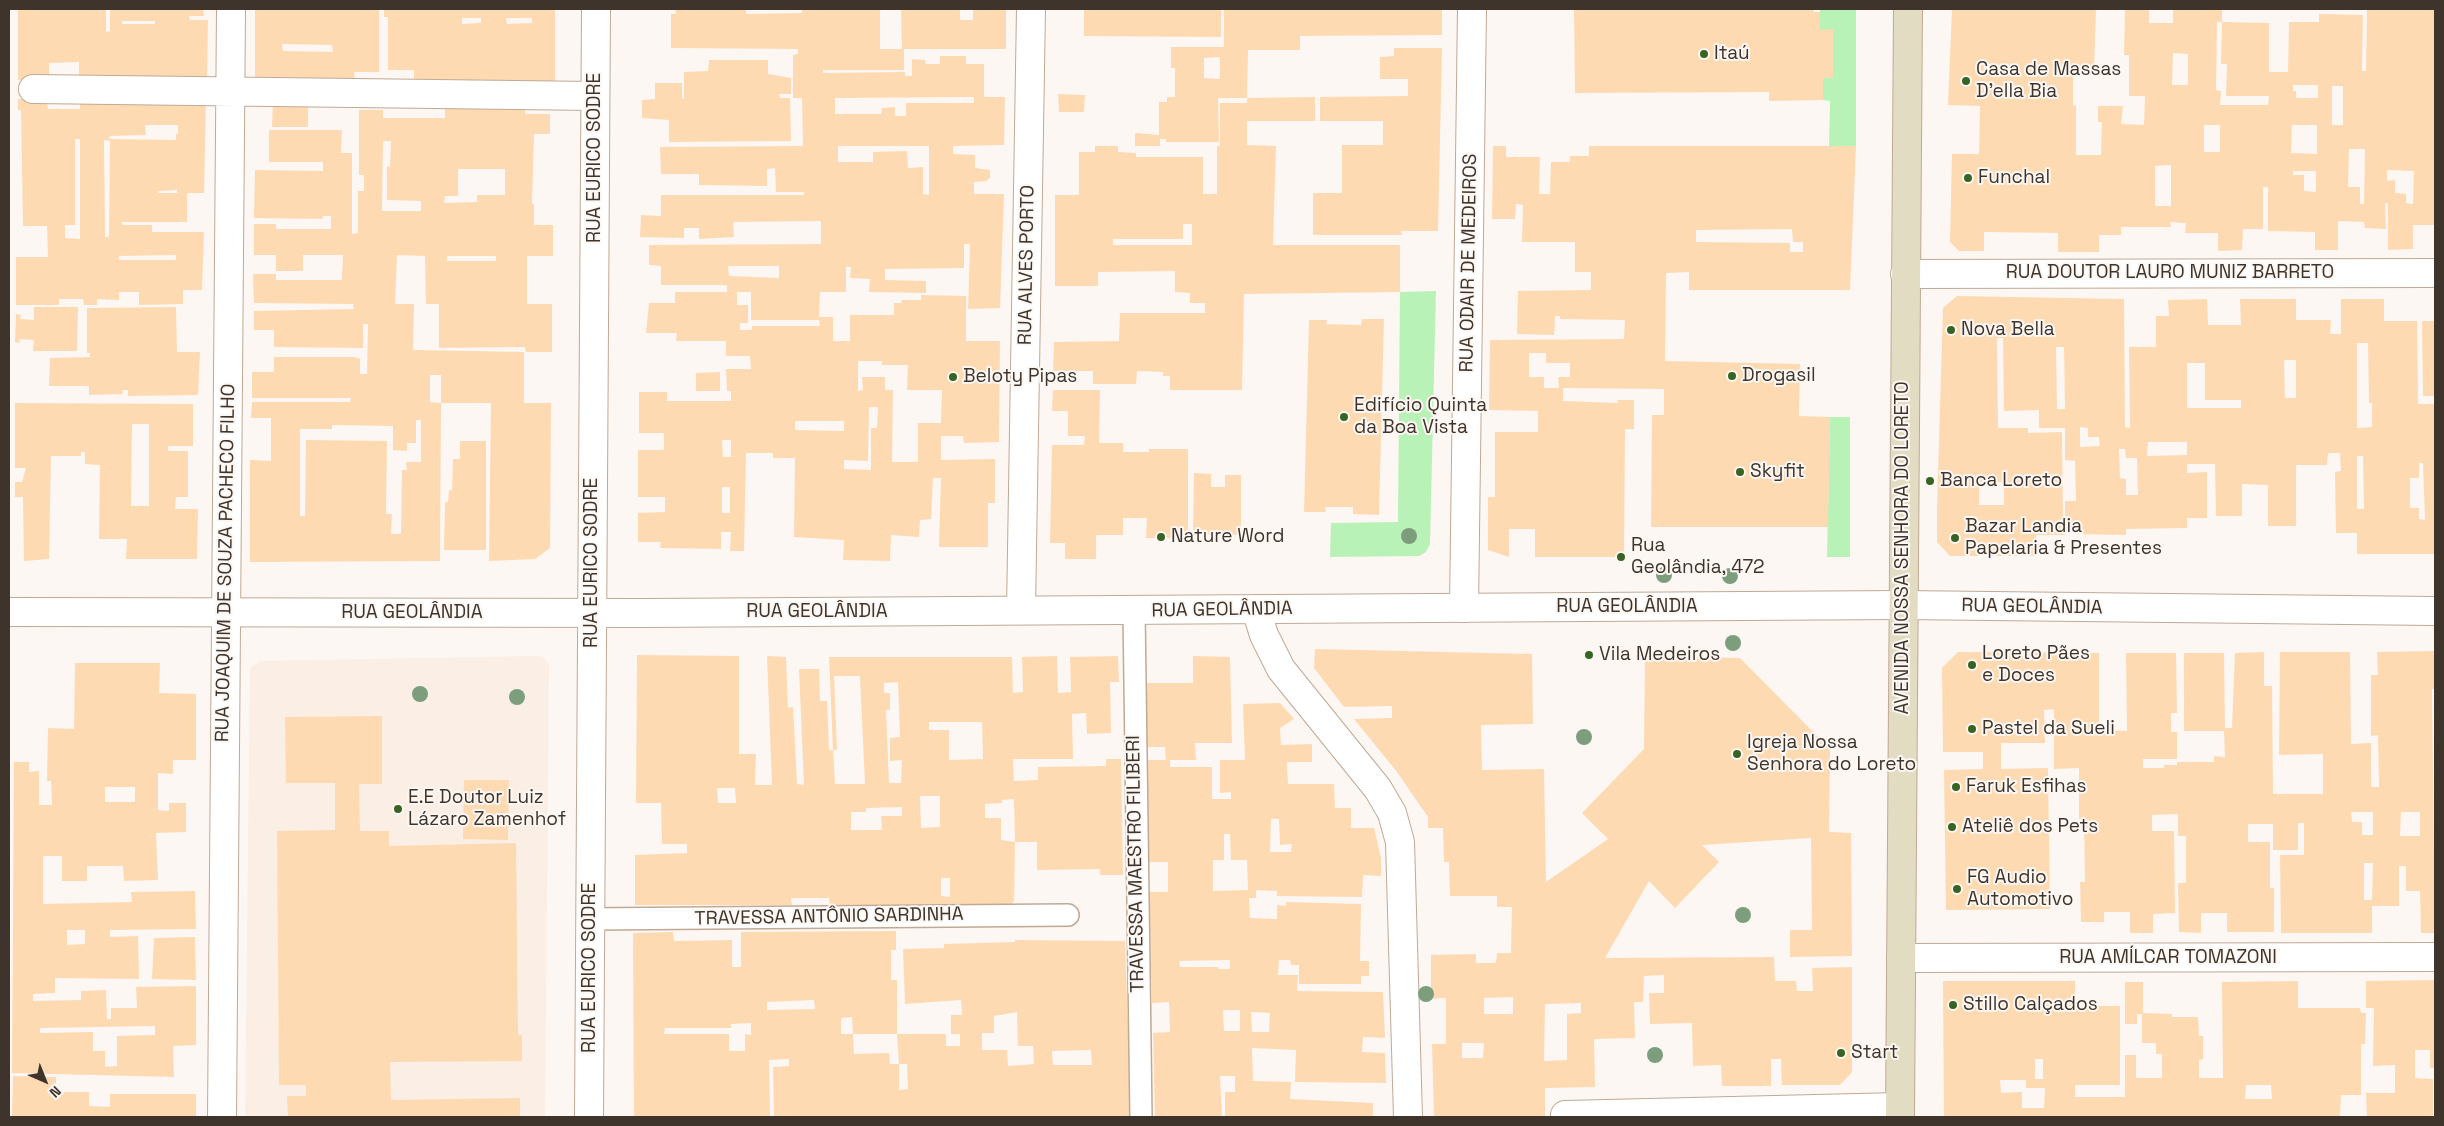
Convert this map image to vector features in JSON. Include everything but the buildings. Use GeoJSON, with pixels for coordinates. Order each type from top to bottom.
{"type":"FeatureCollection","features":[{"type":"Feature","properties":{"kind":"main road","name":"AVENIDA NOSSA SENHORA DO LORETO"},"geometry":{"type":"LineString","coordinates":[[1900,1112],[1902,605],[1908,9]]}},
{"type":"Feature","properties":{"kind":"street","name":"RUA JOAQUIM DE SOUZA PACHECO FILHO"},"geometry":{"type":"LineString","coordinates":[[222,1117],[231,9]]}},
{"type":"Feature","properties":{"kind":"street","name":"RUA EURICO SODRE"},"geometry":{"type":"LineString","coordinates":[[589,1117],[596,9]]}},
{"type":"Feature","properties":{"kind":"street","name":"RUA ALVES PORTO"},"geometry":{"type":"LineString","coordinates":[[1021,610],[1030,9]]}},
{"type":"Feature","properties":{"kind":"street","name":"RUA ODAIR DE MEDEIROS"},"geometry":{"type":"LineString","coordinates":[[1464,608],[1472,9]]}},
{"type":"Feature","properties":{"kind":"street"},"geometry":{"type":"LineString","coordinates":[[33,89],[595,96]]}},
{"type":"Feature","properties":{"kind":"street","name":"RUA DOUTOR LAURO MUNIZ BARRETO"},"geometry":{"type":"LineString","coordinates":[[1905,274],[2435,273]]}},
{"type":"Feature","properties":{"kind":"street","name":"RUA GEOLÂNDIA"},"geometry":{"type":"LineString","coordinates":[[9,612],[592,613],[1902,605],[2435,611]]}},
{"type":"Feature","properties":{"kind":"street"},"geometry":{"type":"LineString","coordinates":[[1256,609],[1264,635],[1281,669],[1378,789],[1392,813],[1400,842],[1408,1117]]}},
{"type":"Feature","properties":{"kind":"street","name":"RUA AMÍLCAR TOMAZONI"},"geometry":{"type":"LineString","coordinates":[[1901,958],[2435,957]]}},
{"type":"Feature","properties":{"kind":"street"},"geometry":{"type":"LineString","coordinates":[[1565,1115],[1900,1112]]}},
{"type":"Feature","properties":{"kind":"lane","name":"TRAVESSA MAESTRO FILIBERI"},"geometry":{"type":"LineString","coordinates":[[1134,610],[1141,1117]]}},
{"type":"Feature","properties":{"kind":"lane","name":"TRAVESSA ANTÔNIO SARDINHA"},"geometry":{"type":"LineString","coordinates":[[590,919],[1068,915]]}},
{"type":"Feature","properties":{"kind":"shaded area","name":"E.E Doutor Luiz Lázaro Zamenhof"},"geometry":{"type":"Polygon","coordinates":[[[538,656],[549,664],[545,1117],[245,1117],[250,669],[259,661],[538,656]]]}},
{"type":"Feature","properties":{"kind":"green space"},"geometry":{"type":"Polygon","coordinates":[[[1820,9],[1856,9],[1856,146],[1829,146],[1830,101],[1823,100],[1823,78],[1833,78],[1833,30],[1820,30],[1820,9]]]}},
{"type":"Feature","properties":{"kind":"green space"},"geometry":{"type":"Polygon","coordinates":[[[1436,291],[1430,544],[1426,552],[1419,556],[1330,557],[1331,523],[1398,522],[1400,292],[1436,291]]]}},
{"type":"Feature","properties":{"kind":"green space"},"geometry":{"type":"Polygon","coordinates":[[[1830,417],[1850,417],[1850,557],[1827,557],[1830,417]]]}},
{"type":"Feature","properties":{"kind":"place","name":"Itaú"},"geometry":{"type":"Point","coordinates":[1704,54]}},
{"type":"Feature","properties":{"kind":"place","name":"Casa de Massas D'ella Bia"},"geometry":{"type":"Point","coordinates":[1966,81]}},
{"type":"Feature","properties":{"kind":"place","name":"Funchal"},"geometry":{"type":"Point","coordinates":[1968,178]}},
{"type":"Feature","properties":{"kind":"place","name":"Nova Bella"},"geometry":{"type":"Point","coordinates":[1951,330]}},
{"type":"Feature","properties":{"kind":"place","name":"Drogasil"},"geometry":{"type":"Point","coordinates":[1732,376]}},
{"type":"Feature","properties":{"kind":"place","name":"Beloty Pipas"},"geometry":{"type":"Point","coordinates":[953,377]}},
{"type":"Feature","properties":{"kind":"place","name":"Edifício Quinta da Boa Vista"},"geometry":{"type":"Point","coordinates":[1344,417]}},
{"type":"Feature","properties":{"kind":"place","name":"Skyfit"},"geometry":{"type":"Point","coordinates":[1740,472]}},
{"type":"Feature","properties":{"kind":"place","name":"Banca Loreto"},"geometry":{"type":"Point","coordinates":[1930,481]}},
{"type":"Feature","properties":{"kind":"place","name":"Nature Word"},"geometry":{"type":"Point","coordinates":[1161,537]}},
{"type":"Feature","properties":{"kind":"place","name":"Bazar Landia Papelaria & Presentes"},"geometry":{"type":"Point","coordinates":[1955,538]}},
{"type":"Feature","properties":{"kind":"place","name":"Rua Geolândia, 472"},"geometry":{"type":"Point","coordinates":[1621,557]}},
{"type":"Feature","properties":{"kind":"place","name":"Vila Medeiros"},"geometry":{"type":"Point","coordinates":[1589,655]}},
{"type":"Feature","properties":{"kind":"place","name":"Loreto Pães e Doces"},"geometry":{"type":"Point","coordinates":[1972,665]}},
{"type":"Feature","properties":{"kind":"place","name":"Pastel da Sueli"},"geometry":{"type":"Point","coordinates":[1972,729]}},
{"type":"Feature","properties":{"kind":"place","name":"Igreja Nossa Senhora do Loreto"},"geometry":{"type":"Point","coordinates":[1737,754]}},
{"type":"Feature","properties":{"kind":"place","name":"Faruk Esfihas"},"geometry":{"type":"Point","coordinates":[1956,787]}},
{"type":"Feature","properties":{"kind":"place","name":"E.E Doutor Luiz Lázaro Zamenhof"},"geometry":{"type":"Point","coordinates":[398,809]}},
{"type":"Feature","properties":{"kind":"place","name":"Ateliê dos Pets"},"geometry":{"type":"Point","coordinates":[1952,827]}},
{"type":"Feature","properties":{"kind":"place","name":"FG Audio Automotivo"},"geometry":{"type":"Point","coordinates":[1957,889]}},
{"type":"Feature","properties":{"kind":"place","name":"Stillo Calçados"},"geometry":{"type":"Point","coordinates":[1953,1005]}},
{"type":"Feature","properties":{"kind":"place","name":"Start"},"geometry":{"type":"Point","coordinates":[1841,1053]}}]}
